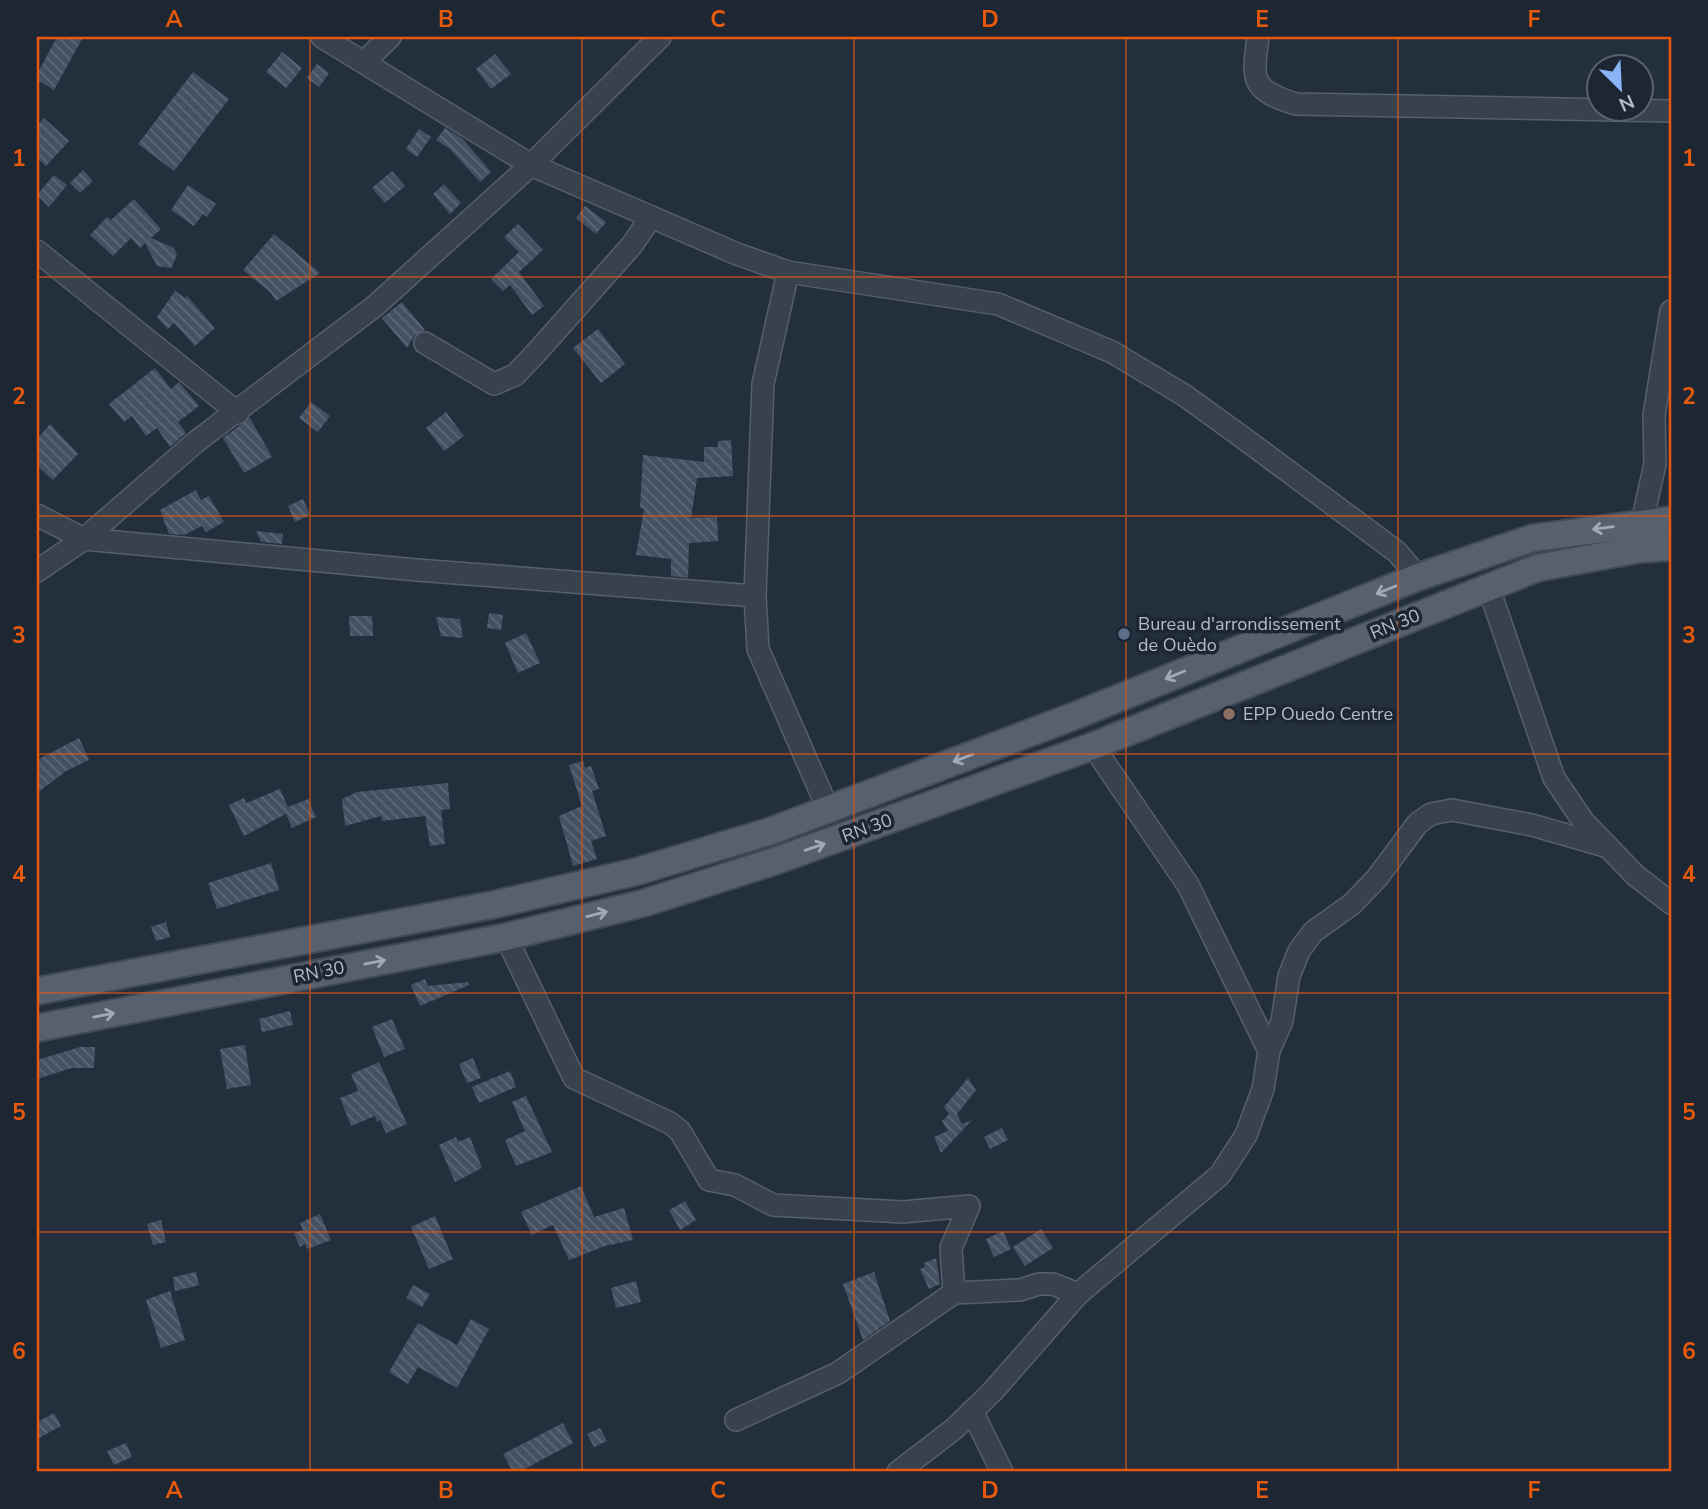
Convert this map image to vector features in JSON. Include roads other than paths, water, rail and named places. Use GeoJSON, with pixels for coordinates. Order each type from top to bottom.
{"type":"FeatureCollection","features":[{"type":"Feature","properties":{"kind":"main road","name":"RN 30"},"geometry":{"type":"LineString","coordinates":[[37,991],[492,905],[635,872],[771,831],[1077,715],[1419,577],[1534,538],[1671,520]]}},
{"type":"Feature","properties":{"kind":"main road","name":"RN 30"},"geometry":{"type":"LineString","coordinates":[[37,1028],[506,936],[644,903],[778,860],[1093,746],[1537,568],[1640,549],[1671,547]]}},
{"type":"Feature","properties":{"kind":"street"},"geometry":{"type":"LineString","coordinates":[[322,37],[531,165],[788,272],[998,304],[1112,352],[1184,395],[1242,437],[1397,552],[1419,577]]}},
{"type":"Feature","properties":{"kind":"street"},"geometry":{"type":"LineString","coordinates":[[364,62],[390,37]]}},
{"type":"Feature","properties":{"kind":"street"},"geometry":{"type":"LineString","coordinates":[[37,571],[84,539],[197,441],[238,413],[375,306],[531,165],[660,37]]}},
{"type":"Feature","properties":{"kind":"street"},"geometry":{"type":"LineString","coordinates":[[1258,37],[1256,78],[1269,96],[1296,104],[1671,111]]}},
{"type":"Feature","properties":{"kind":"street"},"geometry":{"type":"LineString","coordinates":[[425,343],[494,384],[505,381],[536,353],[632,245],[651,217]]}},
{"type":"Feature","properties":{"kind":"street"},"geometry":{"type":"LineString","coordinates":[[37,251],[238,413]]}},
{"type":"Feature","properties":{"kind":"street"},"geometry":{"type":"LineString","coordinates":[[788,272],[763,384],[755,596],[758,649],[828,809]]}},
{"type":"Feature","properties":{"kind":"street"},"geometry":{"type":"LineString","coordinates":[[1642,522],[1663,459],[1654,415],[1671,311]]}},
{"type":"Feature","properties":{"kind":"street"},"geometry":{"type":"LineString","coordinates":[[37,515],[84,539],[417,570],[755,596]]}},
{"type":"Feature","properties":{"kind":"street"},"geometry":{"type":"LineString","coordinates":[[1488,586],[1546,760],[1583,821],[1636,876],[1671,903]]}},
{"type":"Feature","properties":{"kind":"street"},"geometry":{"type":"LineString","coordinates":[[1093,746],[1188,885],[1269,1051]]}},
{"type":"Feature","properties":{"kind":"street"},"geometry":{"type":"LineString","coordinates":[[898,1472],[972,1411],[1077,1294],[1220,1175],[1247,1135],[1268,1069],[1269,1051],[1282,1021],[1289,976],[1299,951],[1313,932],[1352,904],[1377,878],[1418,823],[1432,814],[1452,810],[1532,825],[1608,846]]}},
{"type":"Feature","properties":{"kind":"street"},"geometry":{"type":"LineString","coordinates":[[506,936],[574,1078],[670,1123],[680,1131],[709,1180],[735,1185],[773,1205],[902,1212],[969,1206],[951,1248],[954,1293]]}},
{"type":"Feature","properties":{"kind":"street"},"geometry":{"type":"LineString","coordinates":[[736,1420],[838,1373],[954,1293],[1020,1290],[1039,1284],[1053,1284],[1077,1294]]}},
{"type":"Feature","properties":{"kind":"street"},"geometry":{"type":"LineString","coordinates":[[972,1411],[1002,1472]]}},
{"type":"Feature","properties":{"kind":"place","name":"Bureau d'arrondissement de Ouèdo"},"geometry":{"type":"Point","coordinates":[1124,634]}},
{"type":"Feature","properties":{"kind":"place","name":"EPP Ouedo Centre"},"geometry":{"type":"Point","coordinates":[1229,714]}}]}
